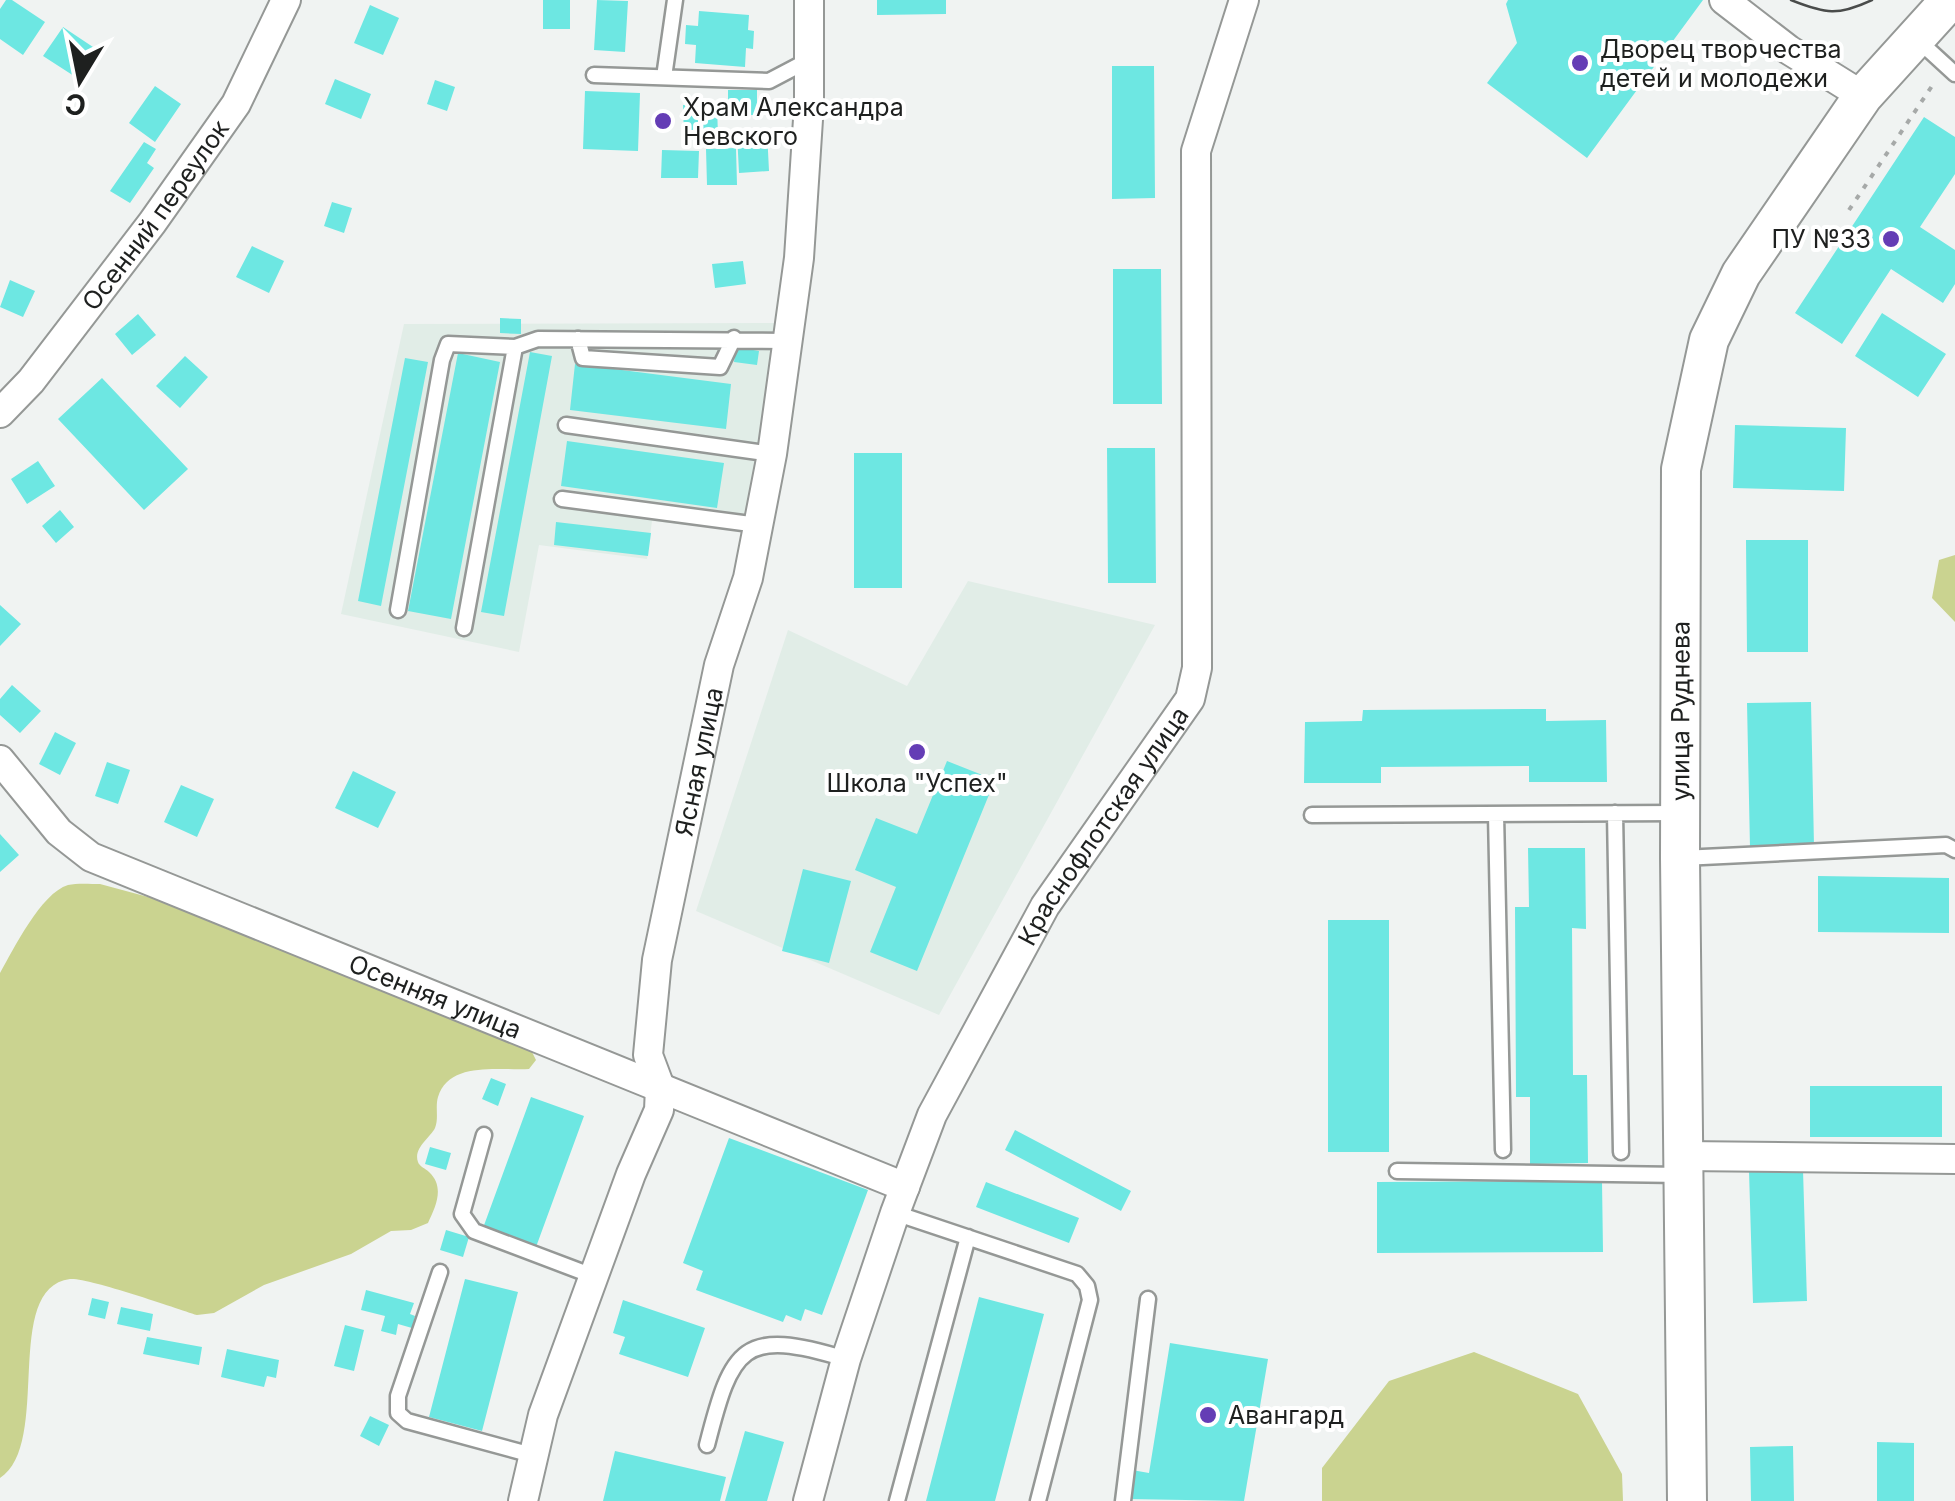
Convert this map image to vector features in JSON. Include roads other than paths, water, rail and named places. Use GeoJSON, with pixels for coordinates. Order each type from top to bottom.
{"type":"FeatureCollection","features":[{"type":"Feature","properties":{"kind":"main road","name":"улица Руднева"},"geometry":{"type":"LineString","coordinates":[[1688,1501],[1680,858],[1681,470],[1710,340],[1742,274],[1863,96],[1950,0]]}},
{"type":"Feature","properties":{"kind":"street","name":"Осенний переулок"},"geometry":{"type":"LineString","coordinates":[[0,413],[31,381],[128,254],[236,104],[286,0]]}},
{"type":"Feature","properties":{"kind":"street","name":"Ясная улица"},"geometry":{"type":"LineString","coordinates":[[522,1501],[543,1415],[631,1174],[660,1110],[660,1087],[648,1055],[657,960],[719,665],[748,578],[772,454],[799,258],[810,60],[809,0]]}},
{"type":"Feature","properties":{"kind":"street","name":"Краснофлотская улица"},"geometry":{"type":"LineString","coordinates":[[808,1501],[846,1359],[932,1115],[1046,906],[1190,699],[1197,668],[1196,151],[1244,0]]}},
{"type":"Feature","properties":{"kind":"street"},"geometry":{"type":"LineString","coordinates":[[1724,0],[1789,50],[1863,96]]}},
{"type":"Feature","properties":{"kind":"street","name":"Осенняя улица"},"geometry":{"type":"LineString","coordinates":[[0,760],[58,832],[91,857],[660,1087],[900,1200]]}},
{"type":"Feature","properties":{"kind":"street"},"geometry":{"type":"LineString","coordinates":[[1683,1165],[1955,1159]]}},
{"type":"Feature","properties":{"kind":"lane"},"geometry":{"type":"LineString","coordinates":[[664,77],[675,0]]}},
{"type":"Feature","properties":{"kind":"lane"},"geometry":{"type":"LineString","coordinates":[[1915,38],[1952,71]]}},
{"type":"Feature","properties":{"kind":"lane"},"geometry":{"type":"LineString","coordinates":[[594,75],[769,81],[810,60]]}},
{"type":"Feature","properties":{"kind":"lane"},"geometry":{"type":"LineString","coordinates":[[398,610],[448,344],[515,347],[538,339],[578,338],[786,340]]}},
{"type":"Feature","properties":{"kind":"lane"},"geometry":{"type":"LineString","coordinates":[[578,338],[583,358],[720,367],[734,338]]}},
{"type":"Feature","properties":{"kind":"lane"},"geometry":{"type":"LineString","coordinates":[[464,628],[515,347]]}},
{"type":"Feature","properties":{"kind":"lane"},"geometry":{"type":"LineString","coordinates":[[566,425],[772,454]]}},
{"type":"Feature","properties":{"kind":"lane"},"geometry":{"type":"LineString","coordinates":[[562,498],[758,525]]}},
{"type":"Feature","properties":{"kind":"lane"},"geometry":{"type":"LineString","coordinates":[[1614,813],[1621,1152]]}},
{"type":"Feature","properties":{"kind":"lane"},"geometry":{"type":"LineString","coordinates":[[1312,815],[1680,813]]}},
{"type":"Feature","properties":{"kind":"lane"},"geometry":{"type":"LineString","coordinates":[[1496,814],[1504,1150]]}},
{"type":"Feature","properties":{"kind":"lane"},"geometry":{"type":"LineString","coordinates":[[1680,858],[1946,845],[1955,850]]}},
{"type":"Feature","properties":{"kind":"lane"},"geometry":{"type":"LineString","coordinates":[[484,1135],[462,1214],[468,1225],[496,1241],[594,1276]]}},
{"type":"Feature","properties":{"kind":"lane"},"geometry":{"type":"LineString","coordinates":[[1397,1171],[1683,1165]]}},
{"type":"Feature","properties":{"kind":"lane"},"geometry":{"type":"LineString","coordinates":[[900,1200],[968,1237],[1076,1274],[1087,1286],[1090,1300],[1038,1501]]}},
{"type":"Feature","properties":{"kind":"lane"},"geometry":{"type":"LineString","coordinates":[[897,1501],[968,1237]]}},
{"type":"Feature","properties":{"kind":"lane"},"geometry":{"type":"LineString","coordinates":[[440,1272],[398,1396],[398,1414],[407,1421],[532,1455]]}},
{"type":"Feature","properties":{"kind":"lane"},"geometry":{"type":"LineString","coordinates":[[1123,1501],[1148,1300]]}},
{"type":"Feature","properties":{"kind":"lane"},"geometry":{"type":"LineString","coordinates":[[707,1446],[728,1372],[740,1359],[764,1345],[788,1342],[846,1359]]}},
{"type":"Feature","properties":{"kind":"tram line"},"geometry":{"type":"LineString","coordinates":[[1791,0],[1832,11],[1872,0]]}},
{"type":"Feature","properties":{"kind":"place","name":"Дворец творчества детей и молодежи"},"geometry":{"type":"Point","coordinates":[1580,63]}},
{"type":"Feature","properties":{"kind":"place","name":"Храм Александра Невского"},"geometry":{"type":"Point","coordinates":[663,121]}},
{"type":"Feature","properties":{"kind":"place","name":"ПУ №33"},"geometry":{"type":"Point","coordinates":[1891,239]}},
{"type":"Feature","properties":{"kind":"place","name":"Школа \"Успех\""},"geometry":{"type":"Point","coordinates":[917,752]}},
{"type":"Feature","properties":{"kind":"place","name":"Авангард"},"geometry":{"type":"Point","coordinates":[1208,1415]}}]}
